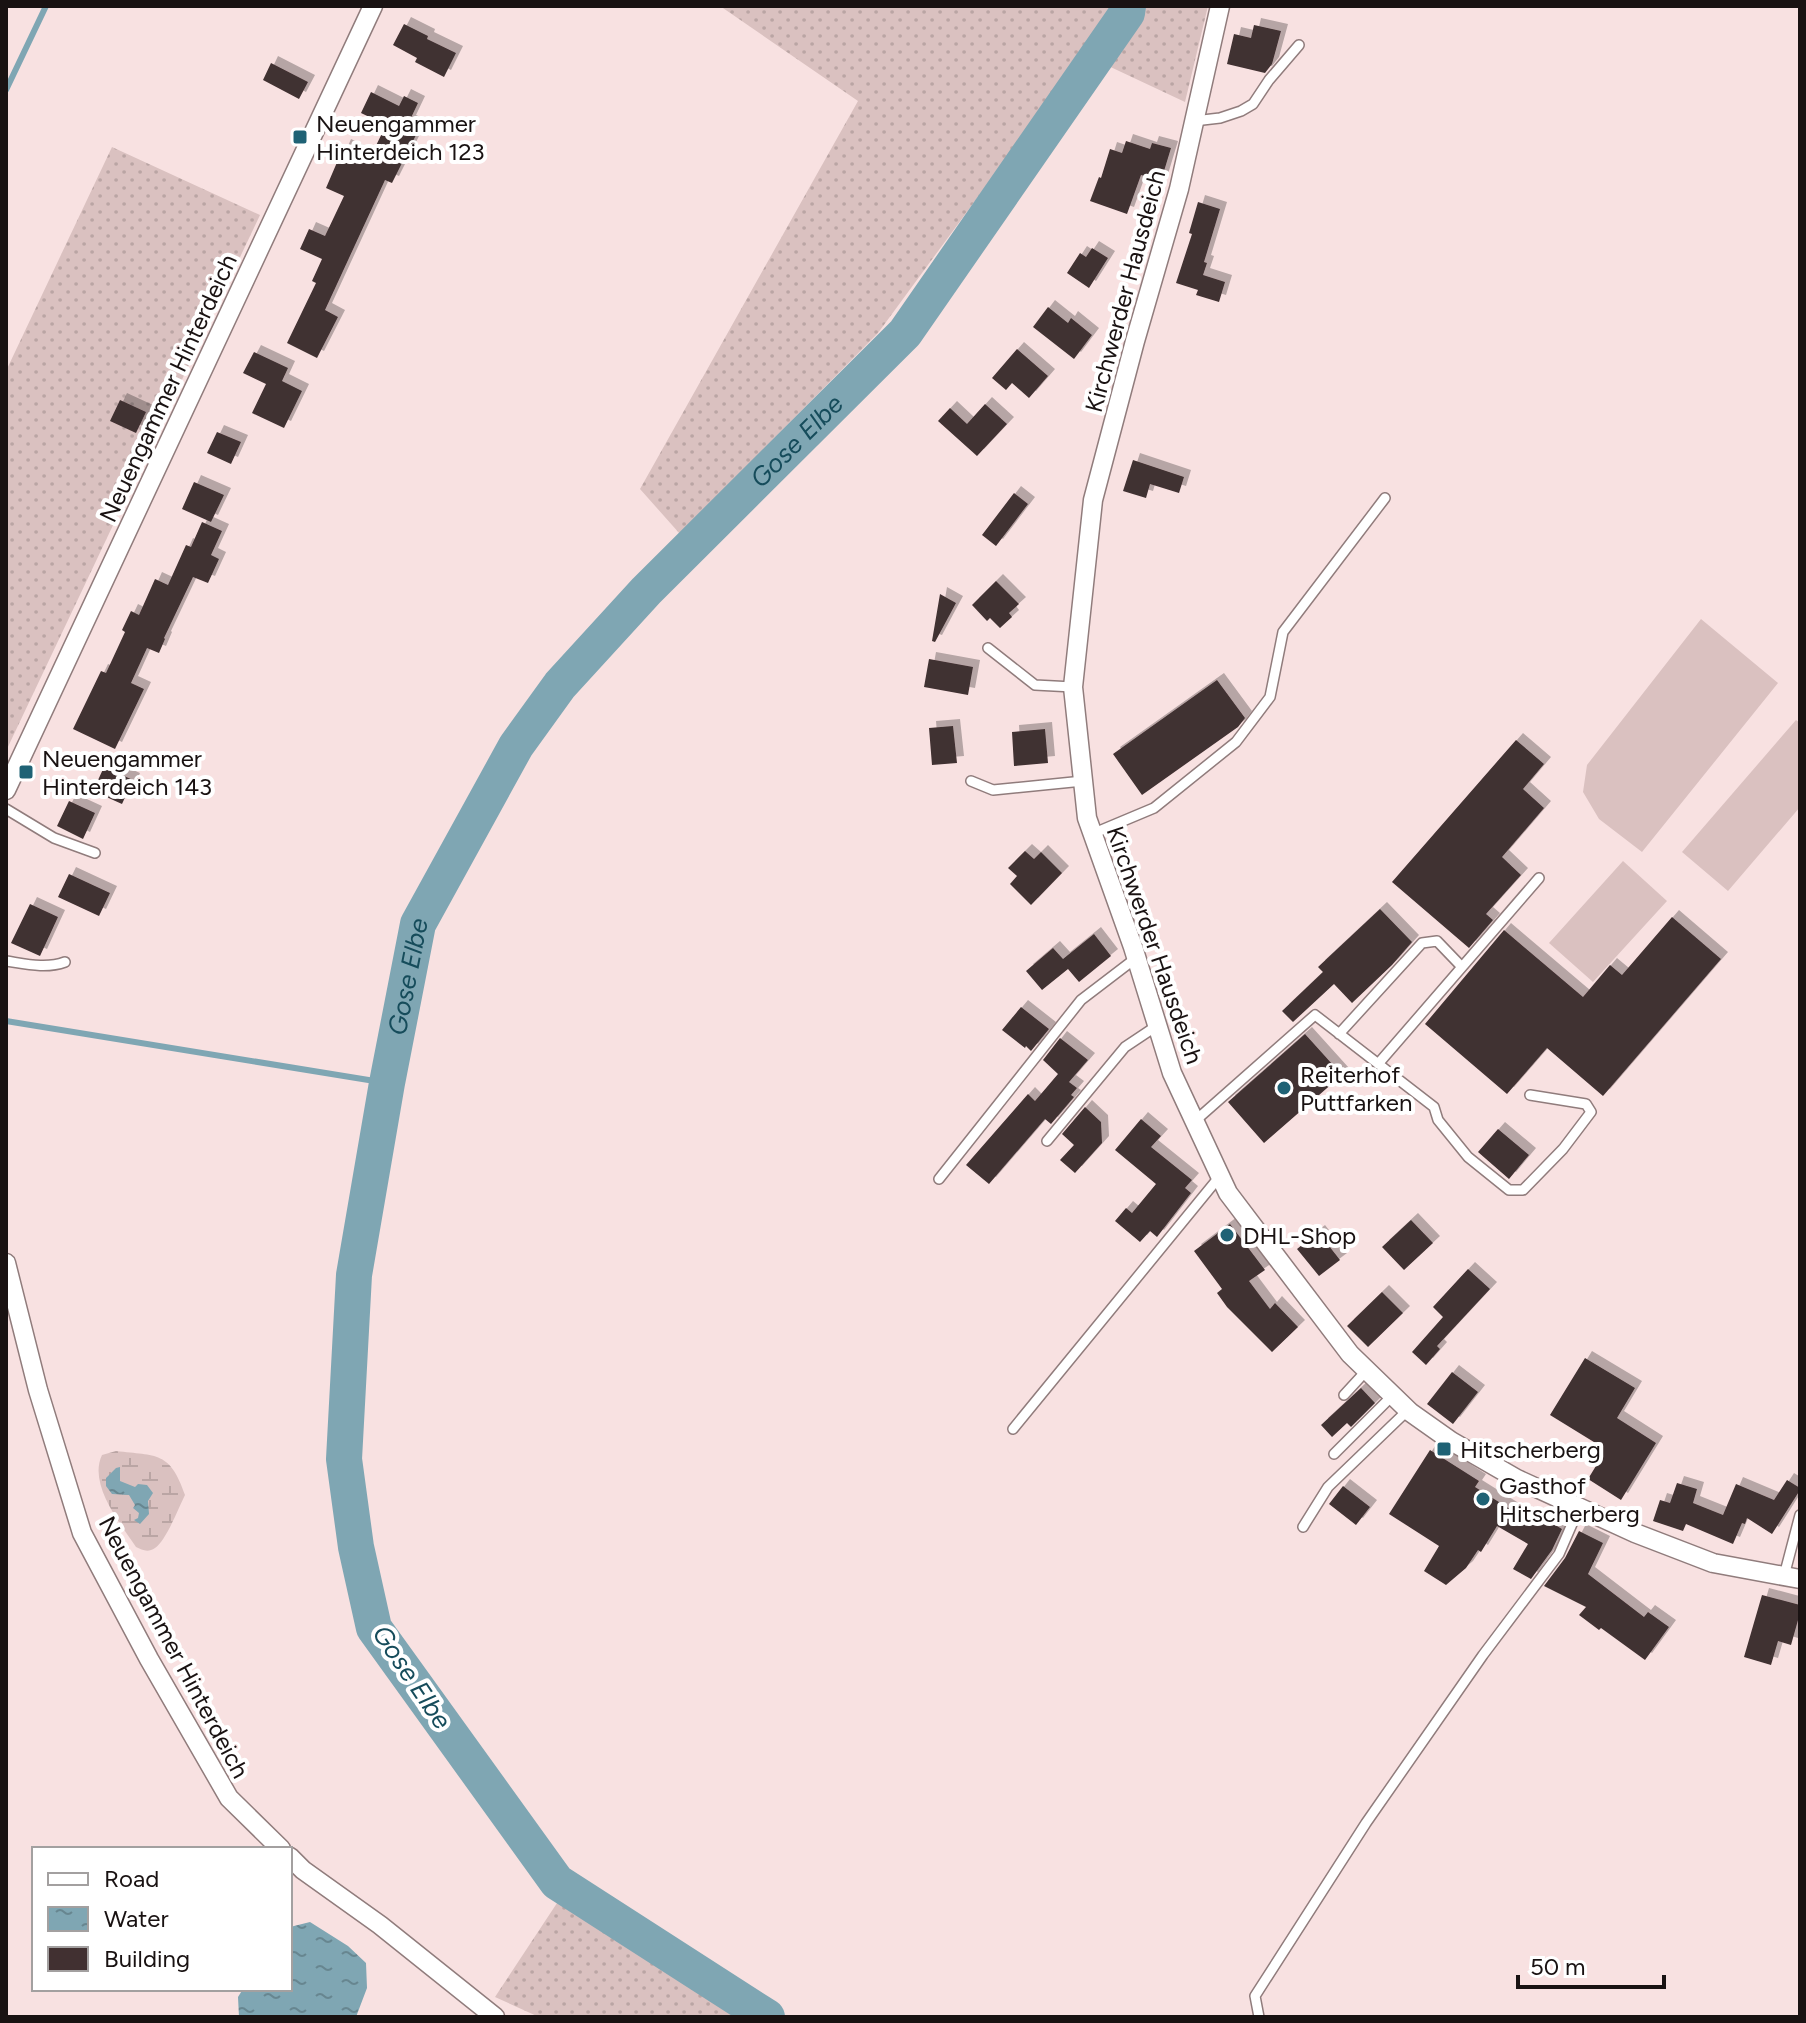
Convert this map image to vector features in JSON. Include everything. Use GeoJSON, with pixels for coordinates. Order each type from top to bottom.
{"type":"FeatureCollection","features":[{"type":"Feature","properties":{"kind":"street","name":"Neuengammer Hinterdeich"},"geometry":{"type":"LineString","coordinates":[[6,790],[373,6]]}},
{"type":"Feature","properties":{"kind":"street","name":"Kirchwerder Hausdeich"},"geometry":{"type":"LineString","coordinates":[[1220,6],[1179,189],[1093,500],[1073,687],[1087,818],[1172,1073],[1228,1193],[1350,1354],[1408,1410],[1451,1441],[1517,1479],[1635,1533],[1713,1563],[1792,1578]]}},
{"type":"Feature","properties":{"kind":"street","name":"Neuengammer Hinterdeich"},"geometry":{"type":"LineString","coordinates":[[6,1263],[38,1390],[82,1533],[149,1659],[229,1798],[279,1847]]}},
{"type":"Feature","properties":{"kind":"street"},"geometry":{"type":"LineString","coordinates":[[292,1859],[495,2017]]}},
{"type":"Feature","properties":{"kind":"lane"},"geometry":{"type":"LineString","coordinates":[[1194,121],[1220,118],[1253,104],[1299,45]]}},
{"type":"Feature","properties":{"kind":"lane"},"geometry":{"type":"LineString","coordinates":[[1092,834],[1154,808],[1236,742],[1270,697],[1283,632],[1385,498]]}},
{"type":"Feature","properties":{"kind":"lane"},"geometry":{"type":"LineString","coordinates":[[988,648],[1035,685],[1073,687]]}},
{"type":"Feature","properties":{"kind":"lane"},"geometry":{"type":"LineString","coordinates":[[971,781],[993,790],[1083,781]]}},
{"type":"Feature","properties":{"kind":"lane"},"geometry":{"type":"LineString","coordinates":[[6,809],[54,838],[95,853]]}},
{"type":"Feature","properties":{"kind":"lane"},"geometry":{"type":"LineString","coordinates":[[1378,1064],[1539,878]]}},
{"type":"Feature","properties":{"kind":"lane"},"geometry":{"type":"LineString","coordinates":[[1339,1034],[1422,943],[1437,941],[1462,967]]}},
{"type":"Feature","properties":{"kind":"lane"},"geometry":{"type":"LineString","coordinates":[[939,1179],[1081,1000],[1136,958]]}},
{"type":"Feature","properties":{"kind":"lane"},"geometry":{"type":"LineString","coordinates":[[6,961],[43,966],[65,962]]}},
{"type":"Feature","properties":{"kind":"lane"},"geometry":{"type":"LineString","coordinates":[[1195,1121],[1315,1015],[1434,1107],[1438,1120],[1468,1157],[1509,1190],[1523,1190],[1563,1149],[1591,1112],[1586,1104],[1530,1095]]}},
{"type":"Feature","properties":{"kind":"lane"},"geometry":{"type":"LineString","coordinates":[[1047,1141],[1125,1047],[1158,1025]]}},
{"type":"Feature","properties":{"kind":"lane"},"geometry":{"type":"LineString","coordinates":[[1013,1429],[1220,1176]]}},
{"type":"Feature","properties":{"kind":"lane"},"geometry":{"type":"LineString","coordinates":[[1344,1395],[1367,1370]]}},
{"type":"Feature","properties":{"kind":"lane"},"geometry":{"type":"LineString","coordinates":[[1334,1454],[1393,1395]]}},
{"type":"Feature","properties":{"kind":"lane"},"geometry":{"type":"LineString","coordinates":[[1303,1527],[1328,1487],[1408,1410]]}},
{"type":"Feature","properties":{"kind":"lane"},"geometry":{"type":"LineString","coordinates":[[1259,2017],[1255,1996],[1366,1823],[1483,1655],[1559,1554],[1579,1508]]}},
{"type":"Feature","properties":{"kind":"lane"},"geometry":{"type":"LineString","coordinates":[[1792,1578],[1800,1515]]}},
{"type":"Feature","properties":{"kind":"green space"},"geometry":{"type":"Polygon","coordinates":[[[720,6],[1118,6],[878,333],[680,534],[640,489],[858,101],[720,6]]]}},
{"type":"Feature","properties":{"kind":"green space"},"geometry":{"type":"Polygon","coordinates":[[[1143,6],[1208,6],[1185,102],[1102,63],[1143,6]]]}},
{"type":"Feature","properties":{"kind":"green space"},"geometry":{"type":"Polygon","coordinates":[[[112,147],[260,215],[6,751],[6,371],[112,147]]]}},
{"type":"Feature","properties":{"kind":"green space"},"geometry":{"type":"Polygon","coordinates":[[[1701,619],[1778,683],[1642,852],[1599,819],[1583,792],[1587,765],[1701,619]]]}},
{"type":"Feature","properties":{"kind":"green space"},"geometry":{"type":"Polygon","coordinates":[[[1796,720],[1800,723],[1800,807],[1728,891],[1682,852],[1796,720]]]}},
{"type":"Feature","properties":{"kind":"green space"},"geometry":{"type":"Polygon","coordinates":[[[1623,861],[1667,901],[1593,982],[1549,943],[1623,861]]]}},
{"type":"Feature","properties":{"kind":"green space"},"geometry":{"type":"Polygon","coordinates":[[[116,1451],[160,1458],[174,1470],[185,1495],[163,1538],[152,1550],[136,1547],[102,1491],[99,1466],[102,1455],[116,1451]]]}},
{"type":"Feature","properties":{"kind":"green space"},"geometry":{"type":"Polygon","coordinates":[[[561,1897],[734,2017],[539,2017],[495,1997],[561,1897]]]}},
{"type":"Feature","properties":{"kind":"water"},"geometry":{"type":"Polygon","coordinates":[[[120,1467],[120,1481],[135,1487],[138,1484],[147,1485],[153,1493],[148,1501],[149,1514],[140,1524],[134,1520],[139,1513],[133,1508],[135,1505],[129,1495],[112,1494],[106,1486],[106,1478],[120,1467]]]}},
{"type":"Feature","properties":{"kind":"water"},"geometry":{"type":"Polygon","coordinates":[[[310,1922],[348,1946],[366,1963],[367,1988],[356,2017],[239,2017],[238,1997],[242,1991],[292,1991],[292,1926],[310,1922]]]}},
{"type":"Feature","properties":{"kind":"building"},"geometry":{"type":"Polygon","coordinates":[[[404,24],[456,53],[444,77],[415,62],[417,58],[393,45],[404,24]]]}},
{"type":"Feature","properties":{"kind":"building"},"geometry":{"type":"Polygon","coordinates":[[[1254,25],[1281,31],[1272,64],[1265,73],[1227,64],[1234,34],[1251,38],[1254,25]]]}},
{"type":"Feature","properties":{"kind":"building"},"geometry":{"type":"Polygon","coordinates":[[[271,63],[308,82],[299,99],[263,80],[271,63]]]}},
{"type":"Feature","properties":{"kind":"building"},"geometry":{"type":"Polygon","coordinates":[[[371,92],[399,106],[404,96],[418,103],[409,122],[420,127],[392,183],[385,180],[325,310],[338,317],[317,358],[287,343],[316,283],[312,281],[322,259],[300,249],[309,229],[325,236],[344,196],[326,188],[344,146],[370,158],[386,125],[361,113],[371,92]]]}},
{"type":"Feature","properties":{"kind":"building"},"geometry":{"type":"Polygon","coordinates":[[[1126,141],[1150,149],[1152,143],[1171,148],[1161,181],[1141,175],[1127,214],[1090,201],[1110,149],[1122,153],[1126,141]]]}},
{"type":"Feature","properties":{"kind":"building"},"geometry":{"type":"Polygon","coordinates":[[[1198,202],[1220,209],[1203,275],[1225,282],[1219,302],[1196,295],[1198,290],[1176,283],[1192,234],[1189,233],[1198,202]]]}},
{"type":"Feature","properties":{"kind":"building"},"geometry":{"type":"Polygon","coordinates":[[[1092,248],[1108,258],[1089,288],[1067,273],[1080,253],[1086,257],[1092,248]]]}},
{"type":"Feature","properties":{"kind":"building"},"geometry":{"type":"Polygon","coordinates":[[[1048,307],[1068,323],[1071,318],[1092,335],[1074,359],[1033,327],[1048,307]]]}},
{"type":"Feature","properties":{"kind":"building"},"geometry":{"type":"Polygon","coordinates":[[[1017,349],[1048,376],[1029,398],[1012,383],[1006,390],[992,378],[1017,349]]]}},
{"type":"Feature","properties":{"kind":"building"},"geometry":{"type":"Polygon","coordinates":[[[254,352],[288,368],[282,381],[302,391],[284,428],[252,413],[266,384],[243,373],[254,352]]]}},
{"type":"Feature","properties":{"kind":"building"},"geometry":{"type":"Polygon","coordinates":[[[120,400],[146,412],[136,433],[110,421],[120,400]]]}},
{"type":"Feature","properties":{"kind":"building"},"geometry":{"type":"Polygon","coordinates":[[[985,404],[1007,424],[977,456],[938,421],[950,408],[967,424],[985,404]]]}},
{"type":"Feature","properties":{"kind":"building"},"geometry":{"type":"Polygon","coordinates":[[[217,432],[241,442],[231,464],[207,453],[217,432]]]}},
{"type":"Feature","properties":{"kind":"building"},"geometry":{"type":"Polygon","coordinates":[[[1133,460],[1184,477],[1179,493],[1150,484],[1146,498],[1123,491],[1133,460]]]}},
{"type":"Feature","properties":{"kind":"building"},"geometry":{"type":"Polygon","coordinates":[[[194,482],[224,495],[211,522],[182,509],[194,482]]]}},
{"type":"Feature","properties":{"kind":"building"},"geometry":{"type":"Polygon","coordinates":[[[1014,493],[1028,504],[996,546],[982,535],[1014,493]]]}},
{"type":"Feature","properties":{"kind":"building"},"geometry":{"type":"Polygon","coordinates":[[[202,522],[222,531],[211,555],[219,559],[208,583],[193,577],[159,653],[147,648],[131,683],[144,689],[115,749],[73,729],[101,671],[106,673],[131,611],[139,615],[155,579],[168,585],[186,545],[191,547],[202,522]]]}},
{"type":"Feature","properties":{"kind":"building"},"geometry":{"type":"Polygon","coordinates":[[[996,581],[1019,604],[1009,613],[1012,617],[1000,628],[990,618],[987,621],[972,605],[996,581]]]}},
{"type":"Feature","properties":{"kind":"building"},"geometry":{"type":"Polygon","coordinates":[[[940,594],[956,603],[935,642],[932,641],[940,594]]]}},
{"type":"Feature","properties":{"kind":"building"},"geometry":{"type":"Polygon","coordinates":[[[929,659],[973,667],[968,695],[924,687],[929,659]]]}},
{"type":"Feature","properties":{"kind":"building"},"geometry":{"type":"Polygon","coordinates":[[[1217,680],[1245,718],[1238,727],[1142,795],[1113,754],[1217,680]]]}},
{"type":"Feature","properties":{"kind":"building"},"geometry":{"type":"Polygon","coordinates":[[[953,726],[957,763],[932,765],[929,728],[953,726]]]}},
{"type":"Feature","properties":{"kind":"building"},"geometry":{"type":"Polygon","coordinates":[[[1045,729],[1048,763],[1014,766],[1012,732],[1045,729]]]}},
{"type":"Feature","properties":{"kind":"building"},"geometry":{"type":"Polygon","coordinates":[[[1516,740],[1544,764],[1523,789],[1544,808],[1502,857],[1521,875],[1486,914],[1493,920],[1469,948],[1392,882],[1516,740]]]}},
{"type":"Feature","properties":{"kind":"building"},"geometry":{"type":"Polygon","coordinates":[[[104,767],[133,780],[122,804],[93,791],[104,767]]]}},
{"type":"Feature","properties":{"kind":"building"},"geometry":{"type":"Polygon","coordinates":[[[69,801],[95,813],[83,839],[57,826],[69,801]]]}},
{"type":"Feature","properties":{"kind":"building"},"geometry":{"type":"Polygon","coordinates":[[[1025,851],[1034,859],[1041,852],[1062,873],[1031,905],[1010,884],[1017,876],[1008,868],[1025,851]]]}},
{"type":"Feature","properties":{"kind":"building"},"geometry":{"type":"Polygon","coordinates":[[[69,874],[110,893],[99,916],[58,897],[69,874]]]}},
{"type":"Feature","properties":{"kind":"building"},"geometry":{"type":"Polygon","coordinates":[[[30,904],[58,917],[40,956],[11,943],[30,904]]]}},
{"type":"Feature","properties":{"kind":"building"},"geometry":{"type":"Polygon","coordinates":[[[1380,909],[1412,942],[1352,1003],[1334,984],[1293,1022],[1282,1011],[1323,972],[1318,967],[1380,909]]]}},
{"type":"Feature","properties":{"kind":"building"},"geometry":{"type":"Polygon","coordinates":[[[1672,917],[1721,959],[1603,1096],[1547,1048],[1507,1094],[1425,1024],[1504,930],[1583,997],[1610,965],[1622,975],[1672,917]]]}},
{"type":"Feature","properties":{"kind":"building"},"geometry":{"type":"Polygon","coordinates":[[[1094,934],[1111,956],[1079,982],[1068,969],[1042,990],[1026,971],[1053,948],[1063,959],[1094,934]]]}},
{"type":"Feature","properties":{"kind":"building"},"geometry":{"type":"Polygon","coordinates":[[[1021,1007],[1049,1029],[1031,1051],[1002,1030],[1021,1007]]]}},
{"type":"Feature","properties":{"kind":"building","name":"Reiterhof Puttfarken"},"geometry":{"type":"Polygon","coordinates":[[[1305,1034],[1342,1075],[1264,1143],[1228,1102],[1305,1034]]]}},
{"type":"Feature","properties":{"kind":"building"},"geometry":{"type":"Polygon","coordinates":[[[1060,1038],[1088,1060],[1069,1082],[1077,1088],[1071,1095],[1074,1097],[1051,1124],[1045,1119],[989,1184],[966,1165],[1028,1094],[1035,1101],[1058,1074],[1043,1060],[1060,1038]]]}},
{"type":"Feature","properties":{"kind":"building"},"geometry":{"type":"Polygon","coordinates":[[[1085,1107],[1101,1122],[1102,1143],[1075,1173],[1060,1160],[1074,1145],[1062,1134],[1085,1107]]]}},
{"type":"Feature","properties":{"kind":"building"},"geometry":{"type":"Polygon","coordinates":[[[1141,1119],[1161,1136],[1151,1147],[1192,1180],[1185,1188],[1191,1193],[1157,1237],[1150,1231],[1140,1242],[1115,1221],[1126,1208],[1132,1213],[1156,1184],[1115,1150],[1141,1119]]]}},
{"type":"Feature","properties":{"kind":"building"},"geometry":{"type":"Polygon","coordinates":[[[1498,1129],[1529,1155],[1509,1179],[1478,1152],[1498,1129]]]}},
{"type":"Feature","properties":{"kind":"building"},"geometry":{"type":"Polygon","coordinates":[[[1411,1220],[1433,1243],[1404,1270],[1382,1247],[1411,1220]]]}},
{"type":"Feature","properties":{"kind":"building"},"geometry":{"type":"Polygon","coordinates":[[[1230,1224],[1265,1270],[1249,1281],[1270,1309],[1275,1303],[1298,1327],[1272,1352],[1227,1307],[1217,1293],[1222,1289],[1194,1251],[1230,1224]]]}},
{"type":"Feature","properties":{"kind":"building"},"geometry":{"type":"Polygon","coordinates":[[[1318,1232],[1340,1260],[1319,1276],[1297,1249],[1318,1232]]]}},
{"type":"Feature","properties":{"kind":"building"},"geometry":{"type":"Polygon","coordinates":[[[1468,1269],[1490,1289],[1437,1346],[1440,1349],[1426,1365],[1412,1352],[1443,1317],[1433,1307],[1468,1269]]]}},
{"type":"Feature","properties":{"kind":"building"},"geometry":{"type":"Polygon","coordinates":[[[1382,1292],[1403,1313],[1368,1347],[1347,1326],[1382,1292]]]}},
{"type":"Feature","properties":{"kind":"building"},"geometry":{"type":"Polygon","coordinates":[[[1585,1358],[1635,1388],[1617,1418],[1656,1443],[1621,1500],[1588,1479],[1602,1456],[1598,1453],[1602,1447],[1550,1415],[1585,1358]]]}},
{"type":"Feature","properties":{"kind":"building"},"geometry":{"type":"Polygon","coordinates":[[[1452,1372],[1478,1392],[1453,1424],[1427,1404],[1452,1372]]]}},
{"type":"Feature","properties":{"kind":"building"},"geometry":{"type":"Polygon","coordinates":[[[1361,1388],[1375,1403],[1351,1427],[1347,1423],[1332,1437],[1321,1425],[1361,1388]]]}},
{"type":"Feature","properties":{"kind":"building"},"geometry":{"type":"Polygon","coordinates":[[[1430,1450],[1479,1481],[1475,1487],[1526,1519],[1528,1515],[1538,1521],[1540,1516],[1562,1529],[1552,1550],[1531,1579],[1513,1569],[1528,1544],[1497,1526],[1481,1552],[1478,1550],[1466,1568],[1446,1585],[1424,1571],[1439,1546],[1389,1514],[1430,1450]]]}},
{"type":"Feature","properties":{"kind":"building"},"geometry":{"type":"Polygon","coordinates":[[[1787,1480],[1800,1490],[1772,1534],[1747,1518],[1733,1544],[1686,1524],[1683,1531],[1653,1521],[1660,1500],[1670,1503],[1677,1483],[1697,1489],[1693,1503],[1723,1515],[1736,1484],[1774,1500],[1787,1480]]]}},
{"type":"Feature","properties":{"kind":"building"},"geometry":{"type":"Polygon","coordinates":[[[1343,1486],[1370,1507],[1356,1525],[1329,1504],[1343,1486]]]}},
{"type":"Feature","properties":{"kind":"building"},"geometry":{"type":"Polygon","coordinates":[[[1579,1531],[1603,1543],[1588,1574],[1644,1617],[1648,1612],[1669,1627],[1645,1660],[1579,1615],[1586,1607],[1544,1586],[1565,1558],[1579,1531]]]}},
{"type":"Feature","properties":{"kind":"building"},"geometry":{"type":"Polygon","coordinates":[[[1762,1595],[1800,1605],[1791,1645],[1778,1641],[1771,1665],[1744,1657],[1762,1595]]]}},
{"type":"Feature","properties":{"kind":"waterway"},"geometry":{"type":"LineString","coordinates":[[6,90],[46,6]]}},
{"type":"Feature","properties":{"kind":"waterway","name":"Gose Elbe"},"geometry":{"type":"LineString","coordinates":[[767,2017],[557,1882],[374,1628],[356,1547],[344,1459],[354,1275],[387,1083],[418,924],[516,746],[560,685],[646,591],[905,333],[1127,13],[1128,6]]}},
{"type":"Feature","properties":{"kind":"waterway"},"geometry":{"type":"LineString","coordinates":[[6,1021],[387,1083]]}},
{"type":"Feature","properties":{"kind":"place","name":"Neuengammer Hinterdeich 123"},"geometry":{"type":"Point","coordinates":[300,137]}},
{"type":"Feature","properties":{"kind":"place","name":"Neuengammer Hinterdeich 143"},"geometry":{"type":"Point","coordinates":[26,772]}},
{"type":"Feature","properties":{"kind":"place","name":"Reiterhof Puttfarken"},"geometry":{"type":"Point","coordinates":[1284,1088]}},
{"type":"Feature","properties":{"kind":"place","name":"DHL-Shop"},"geometry":{"type":"Point","coordinates":[1227,1235]}},
{"type":"Feature","properties":{"kind":"place","name":"Hitscherberg"},"geometry":{"type":"Point","coordinates":[1444,1449]}},
{"type":"Feature","properties":{"kind":"place","name":"Gasthof Hitscherberg"},"geometry":{"type":"Point","coordinates":[1483,1499]}}]}
